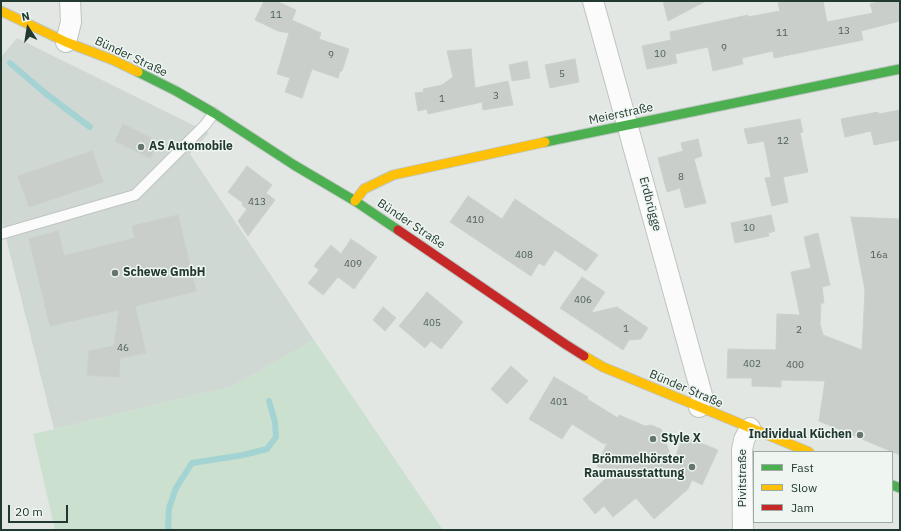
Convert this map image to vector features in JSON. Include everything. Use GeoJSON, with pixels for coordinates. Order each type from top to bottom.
{"type":"FeatureCollection","features":[{"type":"Feature","properties":{"kind":"main road","name":"Bünder Straße"},"geometry":{"type":"LineString","coordinates":[[1,11],[66,42],[114,60],[176,91],[214,113],[294,165],[355,201],[565,344],[603,367],[807,451]]}},
{"type":"Feature","properties":{"kind":"main road","name":"Meierstraße"},"geometry":{"type":"LineString","coordinates":[[355,201],[364,189],[394,175],[628,124],[900,69]]}},
{"type":"Feature","properties":{"kind":"street"},"geometry":{"type":"LineString","coordinates":[[66,42],[71,22],[70,1]]}},
{"type":"Feature","properties":{"kind":"street","name":"Erdbrügge"},"geometry":{"type":"LineString","coordinates":[[593,1],[702,395],[699,407]]}},
{"type":"Feature","properties":{"kind":"street","name":"Pivitstraße"},"geometry":{"type":"LineString","coordinates":[[743,530],[742,450],[744,440],[750,428]]}},
{"type":"Feature","properties":{"kind":"lane"},"geometry":{"type":"LineString","coordinates":[[1,234],[135,195],[205,125],[214,113]]}},
{"type":"Feature","properties":{"kind":"shaded area"},"geometry":{"type":"Polygon","coordinates":[[[17,38],[209,133],[190,154],[314,340],[231,387],[54,429],[1,218],[1,57],[17,38]]]}},
{"type":"Feature","properties":{"kind":"green space"},"geometry":{"type":"Polygon","coordinates":[[[314,340],[443,530],[55,530],[33,434],[231,387],[314,340]]]}},
{"type":"Feature","properties":{"kind":"building"},"geometry":{"type":"Polygon","coordinates":[[[264,1],[276,1],[296,10],[292,20],[321,33],[319,39],[349,49],[342,71],[340,71],[338,78],[312,69],[302,98],[285,92],[290,78],[277,74],[289,33],[278,31],[255,20],[264,1]]]}},
{"type":"Feature","properties":{"kind":"building"},"geometry":{"type":"Polygon","coordinates":[[[663,1],[706,1],[668,21],[663,1]]]}},
{"type":"Feature","properties":{"kind":"building"},"geometry":{"type":"Polygon","coordinates":[[[787,1],[823,1],[827,22],[873,13],[870,4],[882,1],[900,1],[900,21],[861,31],[863,40],[774,58],[773,51],[742,58],[743,64],[713,71],[708,47],[675,54],[677,63],[647,69],[642,46],[671,40],[670,32],[748,15],[748,17],[780,11],[778,3],[787,1]]]}},
{"type":"Feature","properties":{"kind":"building"},"geometry":{"type":"Polygon","coordinates":[[[471,49],[475,88],[508,81],[513,105],[483,110],[482,102],[428,114],[427,109],[418,111],[415,93],[424,92],[423,89],[442,85],[453,77],[447,51],[471,49]]]}},
{"type":"Feature","properties":{"kind":"building"},"geometry":{"type":"Polygon","coordinates":[[[575,59],[579,82],[550,88],[545,65],[575,59]]]}},
{"type":"Feature","properties":{"kind":"building"},"geometry":{"type":"Polygon","coordinates":[[[527,61],[530,78],[512,81],[509,65],[527,61]]]}},
{"type":"Feature","properties":{"kind":"building"},"geometry":{"type":"Polygon","coordinates":[[[900,110],[900,140],[874,145],[871,131],[845,137],[841,119],[878,112],[879,114],[900,110]]]}},
{"type":"Feature","properties":{"kind":"building"},"geometry":{"type":"Polygon","coordinates":[[[800,119],[803,132],[800,133],[808,172],[783,177],[788,202],[772,206],[765,178],[771,177],[764,141],[748,144],[744,129],[800,119]]]}},
{"type":"Feature","properties":{"kind":"building","name":"AS Automobile"},"geometry":{"type":"Polygon","coordinates":[[[123,124],[159,142],[150,158],[115,141],[123,124]]]}},
{"type":"Feature","properties":{"kind":"building"},"geometry":{"type":"Polygon","coordinates":[[[698,139],[702,156],[694,159],[706,203],[685,208],[680,188],[667,192],[658,158],[683,151],[681,143],[698,139]]]}},
{"type":"Feature","properties":{"kind":"building"},"geometry":{"type":"Polygon","coordinates":[[[92,151],[103,182],[29,207],[18,176],[92,151]]]}},
{"type":"Feature","properties":{"kind":"building"},"geometry":{"type":"Polygon","coordinates":[[[247,166],[272,185],[266,193],[275,200],[248,236],[238,221],[247,209],[242,205],[243,203],[228,192],[247,166]]]}},
{"type":"Feature","properties":{"kind":"building"},"geometry":{"type":"Polygon","coordinates":[[[468,196],[502,219],[515,199],[598,255],[586,271],[555,250],[544,266],[539,263],[531,276],[450,222],[468,196]]]}},
{"type":"Feature","properties":{"kind":"building","name":"Schewe GmbH"},"geometry":{"type":"Polygon","coordinates":[[[178,215],[196,291],[135,306],[146,353],[120,358],[119,377],[87,375],[89,351],[114,346],[119,310],[50,326],[29,239],[58,231],[64,256],[135,238],[132,226],[178,215]]]}},
{"type":"Feature","properties":{"kind":"building"},"geometry":{"type":"Polygon","coordinates":[[[771,215],[775,231],[768,233],[769,236],[735,243],[731,223],[771,215]]]}},
{"type":"Feature","properties":{"kind":"building"},"geometry":{"type":"Polygon","coordinates":[[[851,217],[900,219],[900,455],[819,421],[825,381],[781,380],[781,387],[752,386],[752,378],[727,378],[728,349],[776,350],[777,314],[800,315],[791,272],[811,268],[804,237],[818,233],[830,285],[822,287],[824,303],[821,303],[820,324],[823,335],[862,350],[865,290],[851,217]]]}},
{"type":"Feature","properties":{"kind":"building"},"geometry":{"type":"Polygon","coordinates":[[[351,239],[377,257],[354,289],[338,277],[323,295],[308,283],[319,270],[314,266],[331,245],[341,254],[351,239]]]}},
{"type":"Feature","properties":{"kind":"building"},"geometry":{"type":"Polygon","coordinates":[[[582,277],[605,292],[591,313],[617,307],[648,328],[641,339],[629,340],[623,350],[560,308],[582,277]]]}},
{"type":"Feature","properties":{"kind":"building"},"geometry":{"type":"Polygon","coordinates":[[[427,292],[463,322],[441,349],[431,341],[425,348],[399,326],[427,292]]]}},
{"type":"Feature","properties":{"kind":"building"},"geometry":{"type":"Polygon","coordinates":[[[383,307],[396,318],[385,331],[373,320],[383,307]]]}},
{"type":"Feature","properties":{"kind":"building"},"geometry":{"type":"Polygon","coordinates":[[[511,366],[528,381],[507,404],[491,389],[511,366]]]}},
{"type":"Feature","properties":{"kind":"building"},"geometry":{"type":"Polygon","coordinates":[[[554,377],[588,397],[587,399],[618,418],[619,415],[645,426],[651,425],[661,429],[673,463],[683,436],[718,450],[702,485],[692,480],[688,489],[654,519],[636,498],[613,517],[604,506],[595,514],[583,499],[612,473],[597,466],[607,443],[604,444],[572,424],[562,439],[529,419],[554,377]]]}},
{"type":"Feature","properties":{"kind":"waterway"},"geometry":{"type":"LineString","coordinates":[[10,63],[45,93],[90,127]]}},
{"type":"Feature","properties":{"kind":"waterway"},"geometry":{"type":"LineString","coordinates":[[170,530],[168,528],[169,508],[176,488],[192,463],[243,455],[267,449],[276,437],[275,422],[269,401]]}},
{"type":"Feature","properties":{"kind":"traffic: fast"},"geometry":{"type":"LineString","coordinates":[[545,142],[900,69]]}},
{"type":"Feature","properties":{"kind":"traffic: fast"},"geometry":{"type":"LineString","coordinates":[[138,72],[176,91],[214,113],[294,165],[355,201],[398,230]]}},
{"type":"Feature","properties":{"kind":"traffic: fast"},"geometry":{"type":"LineString","coordinates":[[893,485],[900,488]]}},
{"type":"Feature","properties":{"kind":"traffic: slow"},"geometry":{"type":"LineString","coordinates":[[1,11],[66,42],[113,60],[138,72]]}},
{"type":"Feature","properties":{"kind":"traffic: slow"},"geometry":{"type":"LineString","coordinates":[[355,201],[364,189],[393,175],[545,142]]}},
{"type":"Feature","properties":{"kind":"traffic: slow"},"geometry":{"type":"LineString","coordinates":[[584,356],[603,367],[807,451]]}},
{"type":"Feature","properties":{"kind":"traffic: jam"},"geometry":{"type":"LineString","coordinates":[[398,230],[584,356]]}},
{"type":"Feature","properties":{"kind":"place","name":"AS Automobile"},"geometry":{"type":"Point","coordinates":[141,147]}},
{"type":"Feature","properties":{"kind":"place","name":"Schewe GmbH"},"geometry":{"type":"Point","coordinates":[115,273]}},
{"type":"Feature","properties":{"kind":"place","name":"Individual Küchen"},"geometry":{"type":"Point","coordinates":[860,435]}},
{"type":"Feature","properties":{"kind":"place","name":"Style X"},"geometry":{"type":"Point","coordinates":[653,439]}},
{"type":"Feature","properties":{"kind":"place","name":"Brömmelhörster Raumausstattung"},"geometry":{"type":"Point","coordinates":[692,467]}}]}
